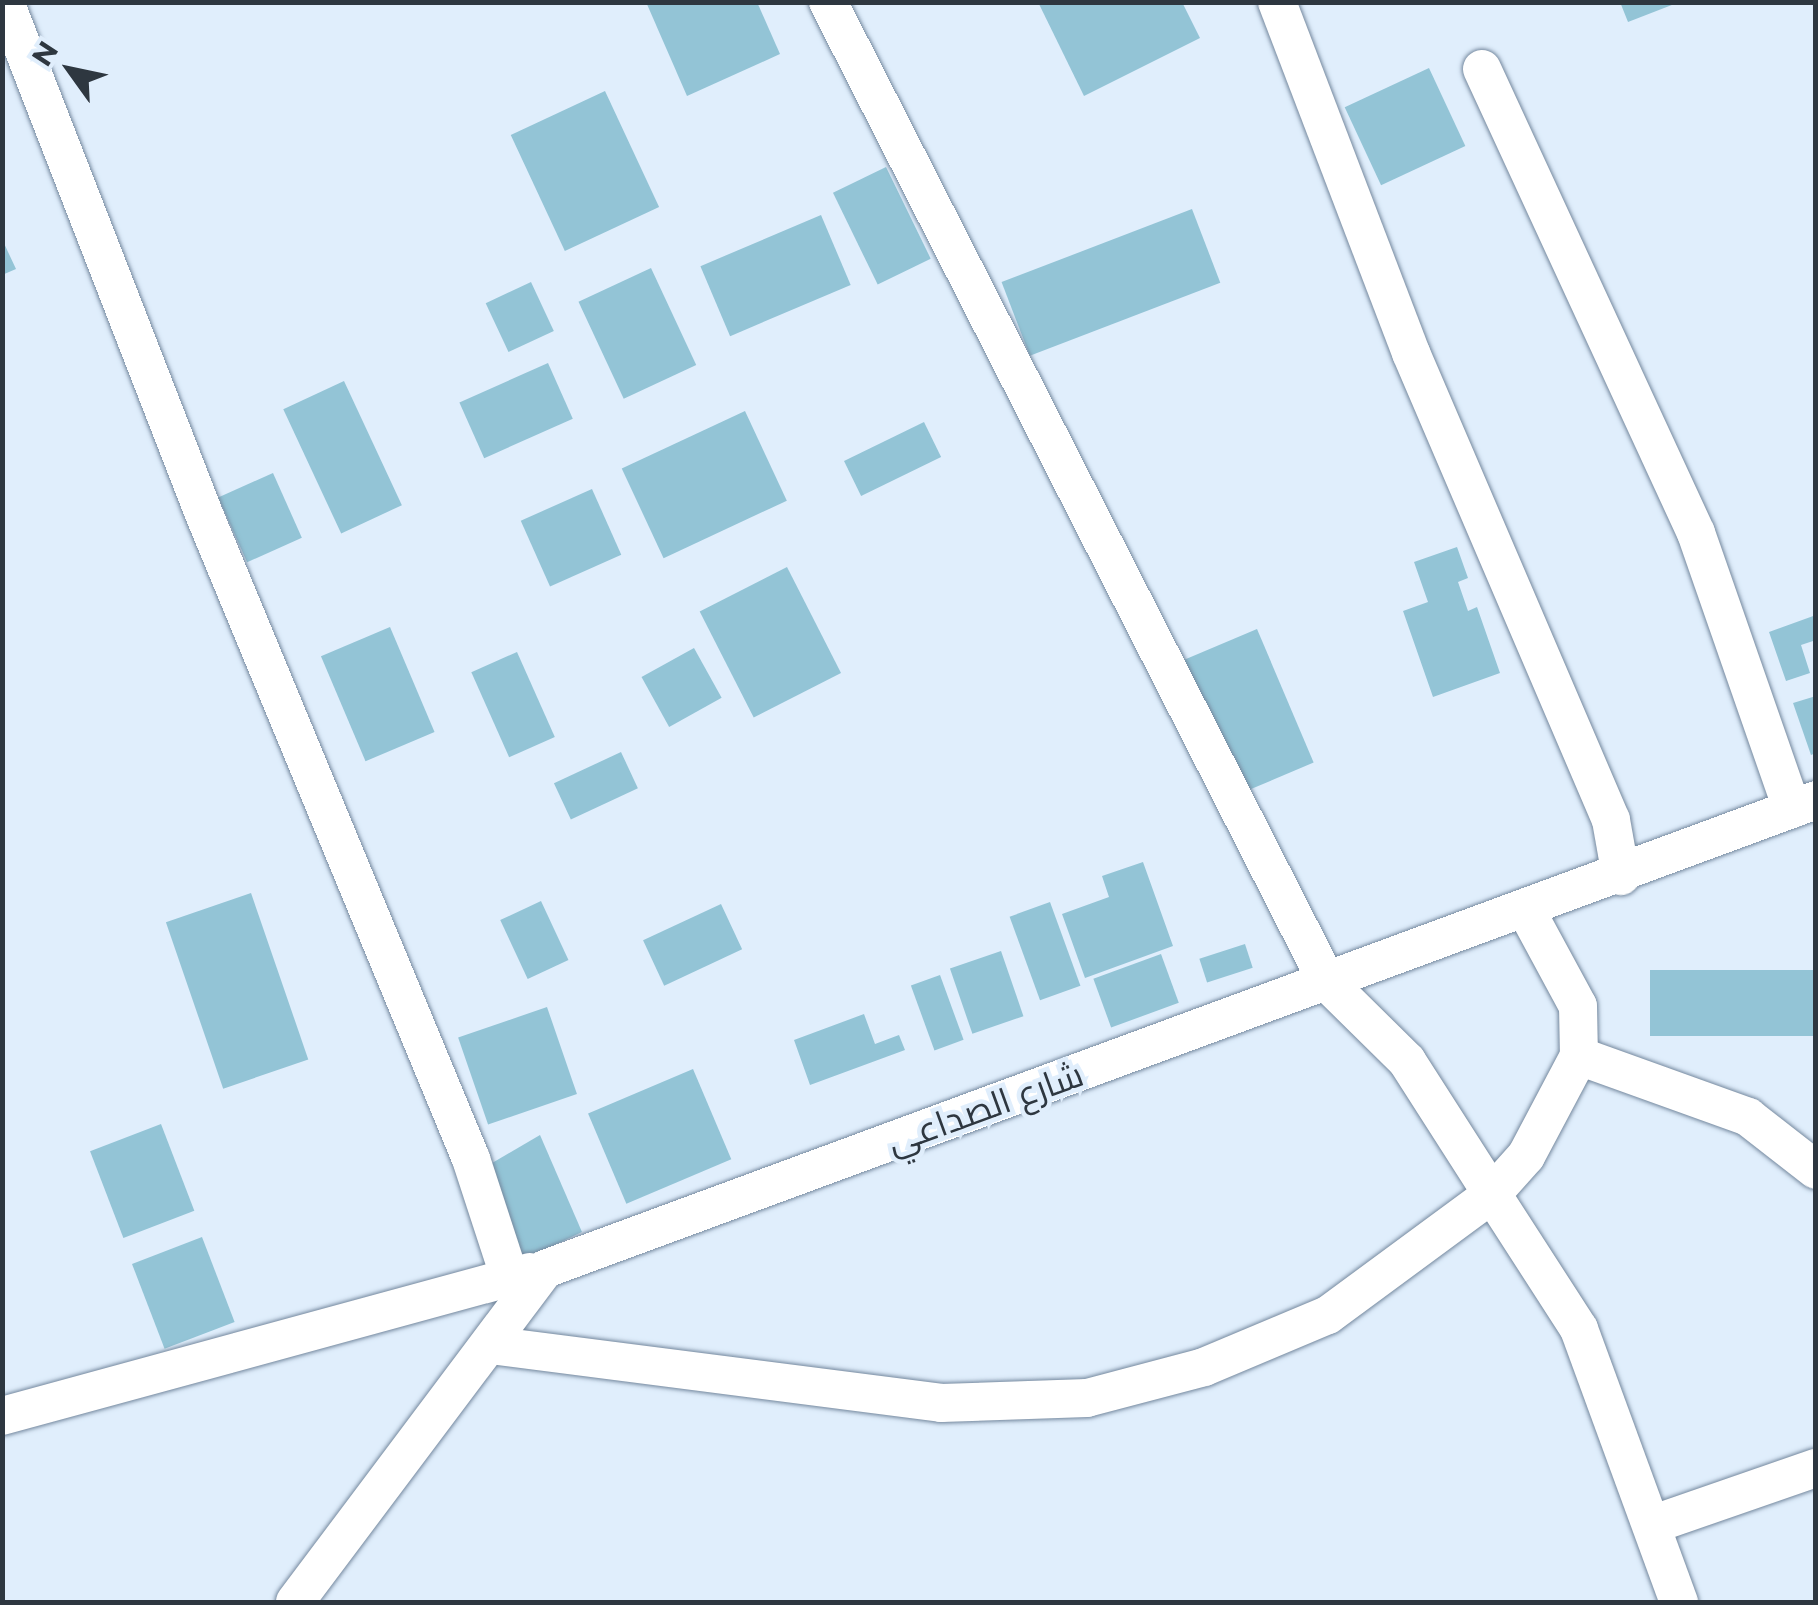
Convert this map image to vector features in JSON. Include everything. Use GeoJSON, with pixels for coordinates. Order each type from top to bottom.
{"type":"FeatureCollection","features":[{"type":"Feature","properties":{"kind":"street"},"geometry":{"type":"LineString","coordinates":[[5,2],[204,514],[472,1158],[527,1272],[490,1345],[295,1602]]}},
{"type":"Feature","properties":{"kind":"street"},"geometry":{"type":"LineString","coordinates":[[828,2],[1327,982],[1408,1061],[1579,1329],[1654,1524],[1678,1602]]}},
{"type":"Feature","properties":{"kind":"street"},"geometry":{"type":"LineString","coordinates":[[1277,2],[1411,353],[1612,820],[1620,876]]}},
{"type":"Feature","properties":{"kind":"street"},"geometry":{"type":"LineString","coordinates":[[1482,69],[1696,534],[1804,805]]}},
{"type":"Feature","properties":{"kind":"street","name":"شارع الصداعي"},"geometry":{"type":"LineString","coordinates":[[2,1416],[527,1272],[1620,876],[1804,805]]}},
{"type":"Feature","properties":{"kind":"street"},"geometry":{"type":"LineString","coordinates":[[490,1345],[941,1403],[1087,1398],[1204,1367],[1328,1316],[1492,1194],[1526,1156],[1580,1056],[1578,1006],[1526,910]]}},
{"type":"Feature","properties":{"kind":"street"},"geometry":{"type":"LineString","coordinates":[[1580,1056],[1748,1117],[1816,1170]]}},
{"type":"Feature","properties":{"kind":"street"},"geometry":{"type":"LineString","coordinates":[[1654,1524],[1816,1468]]}},
{"type":"Feature","properties":{"kind":"building"},"geometry":{"type":"Polygon","coordinates":[[[646,2],[757,2],[780,54],[687,96],[646,2]]]}},
{"type":"Feature","properties":{"kind":"building"},"geometry":{"type":"Polygon","coordinates":[[[1038,2],[1182,2],[1200,38],[1084,96],[1038,2]]]}},
{"type":"Feature","properties":{"kind":"building"},"geometry":{"type":"Polygon","coordinates":[[[1620,2],[1677,2],[1677,3],[1628,22],[1620,2]]]}},
{"type":"Feature","properties":{"kind":"building"},"geometry":{"type":"Polygon","coordinates":[[[1429,68],[1465,146],[1381,185],[1345,107],[1429,68]]]}},
{"type":"Feature","properties":{"kind":"building"},"geometry":{"type":"Polygon","coordinates":[[[605,91],[659,207],[565,251],[511,135],[605,91]]]}},
{"type":"Feature","properties":{"kind":"building"},"geometry":{"type":"Polygon","coordinates":[[[886,167],[931,259],[878,285],[833,193],[886,167]]]}},
{"type":"Feature","properties":{"kind":"building"},"geometry":{"type":"Polygon","coordinates":[[[1192,209],[1220,283],[1030,356],[1002,282],[1192,209]]]}},
{"type":"Feature","properties":{"kind":"building"},"geometry":{"type":"Polygon","coordinates":[[[821,215],[851,285],[730,336],[700,266],[821,215]]]}},
{"type":"Feature","properties":{"kind":"building"},"geometry":{"type":"Polygon","coordinates":[[[2,239],[16,269],[2,275],[2,239]]]}},
{"type":"Feature","properties":{"kind":"building"},"geometry":{"type":"Polygon","coordinates":[[[651,268],[696,365],[624,399],[578,302],[651,268]]]}},
{"type":"Feature","properties":{"kind":"building"},"geometry":{"type":"Polygon","coordinates":[[[531,282],[554,331],[509,352],[486,303],[531,282]]]}},
{"type":"Feature","properties":{"kind":"building"},"geometry":{"type":"Polygon","coordinates":[[[548,363],[573,419],[484,458],[459,402],[548,363]]]}},
{"type":"Feature","properties":{"kind":"building"},"geometry":{"type":"Polygon","coordinates":[[[344,381],[402,505],[341,533],[283,409],[344,381]]]}},
{"type":"Feature","properties":{"kind":"building"},"geometry":{"type":"Polygon","coordinates":[[[745,411],[787,501],[664,558],[622,468],[745,411]]]}},
{"type":"Feature","properties":{"kind":"building"},"geometry":{"type":"Polygon","coordinates":[[[924,422],[941,457],[861,496],[844,461],[924,422]]]}},
{"type":"Feature","properties":{"kind":"building"},"geometry":{"type":"Polygon","coordinates":[[[273,473],[302,538],[247,562],[218,497],[273,473]]]}},
{"type":"Feature","properties":{"kind":"building"},"geometry":{"type":"Polygon","coordinates":[[[592,489],[621,555],[550,587],[521,521],[592,489]]]}},
{"type":"Feature","properties":{"kind":"building"},"geometry":{"type":"Polygon","coordinates":[[[1457,547],[1468,578],[1458,582],[1468,611],[1477,607],[1500,673],[1433,697],[1403,611],[1428,602],[1414,562],[1457,547]]]}},
{"type":"Feature","properties":{"kind":"building"},"geometry":{"type":"Polygon","coordinates":[[[787,567],[841,673],[754,718],[700,611],[787,567]]]}},
{"type":"Feature","properties":{"kind":"building"},"geometry":{"type":"Polygon","coordinates":[[[1816,615],[1816,640],[1801,645],[1810,673],[1786,681],[1769,632],[1816,615]]]}},
{"type":"Feature","properties":{"kind":"building"},"geometry":{"type":"Polygon","coordinates":[[[390,627],[435,732],[366,761],[321,656],[390,627]]]}},
{"type":"Feature","properties":{"kind":"building"},"geometry":{"type":"Polygon","coordinates":[[[1257,629],[1314,762],[1241,793],[1184,660],[1257,629]]]}},
{"type":"Feature","properties":{"kind":"building"},"geometry":{"type":"Polygon","coordinates":[[[694,648],[722,698],[669,727],[642,677],[694,648]]]}},
{"type":"Feature","properties":{"kind":"building"},"geometry":{"type":"Polygon","coordinates":[[[517,652],[555,737],[509,757],[471,672],[517,652]]]}},
{"type":"Feature","properties":{"kind":"building"},"geometry":{"type":"Polygon","coordinates":[[[1816,696],[1816,753],[1811,755],[1793,703],[1816,696]]]}},
{"type":"Feature","properties":{"kind":"building"},"geometry":{"type":"Polygon","coordinates":[[[621,752],[638,788],[571,820],[554,783],[621,752]]]}},
{"type":"Feature","properties":{"kind":"building"},"geometry":{"type":"Polygon","coordinates":[[[1143,862],[1173,946],[1085,978],[1062,914],[1109,897],[1102,876],[1143,862]]]}},
{"type":"Feature","properties":{"kind":"building"},"geometry":{"type":"Polygon","coordinates":[[[251,893],[308,1059],[223,1089],[166,922],[251,893]]]}},
{"type":"Feature","properties":{"kind":"building"},"geometry":{"type":"Polygon","coordinates":[[[541,901],[568,960],[528,979],[500,920],[541,901]]]}},
{"type":"Feature","properties":{"kind":"building"},"geometry":{"type":"Polygon","coordinates":[[[1050,902],[1080,986],[1040,1000],[1010,917],[1050,902]]]}},
{"type":"Feature","properties":{"kind":"building"},"geometry":{"type":"Polygon","coordinates":[[[721,904],[742,949],[664,986],[643,940],[721,904]]]}},
{"type":"Feature","properties":{"kind":"building"},"geometry":{"type":"Polygon","coordinates":[[[1245,944],[1253,968],[1207,983],[1199,959],[1245,944]]]}},
{"type":"Feature","properties":{"kind":"building"},"geometry":{"type":"Polygon","coordinates":[[[1001,951],[1023,1016],[972,1034],[950,969],[1001,951]]]}},
{"type":"Feature","properties":{"kind":"building"},"geometry":{"type":"Polygon","coordinates":[[[1161,954],[1179,1003],[1111,1027],[1093,979],[1161,954]]]}},
{"type":"Feature","properties":{"kind":"building"},"geometry":{"type":"Polygon","coordinates":[[[1650,970],[1816,970],[1816,1036],[1650,1036],[1650,970]]]}},
{"type":"Feature","properties":{"kind":"building"},"geometry":{"type":"Polygon","coordinates":[[[940,975],[964,1040],[934,1050],[911,986],[940,975]]]}},
{"type":"Feature","properties":{"kind":"building"},"geometry":{"type":"Polygon","coordinates":[[[547,1007],[577,1094],[488,1125],[458,1038],[547,1007]]]}},
{"type":"Feature","properties":{"kind":"building"},"geometry":{"type":"Polygon","coordinates":[[[864,1014],[875,1044],[899,1035],[905,1050],[810,1085],[794,1040],[864,1014]]]}},
{"type":"Feature","properties":{"kind":"building"},"geometry":{"type":"Polygon","coordinates":[[[693,1069],[731,1159],[626,1204],[588,1114],[693,1069]]]}},
{"type":"Feature","properties":{"kind":"building"},"geometry":{"type":"Polygon","coordinates":[[[161,1124],[194,1211],[123,1238],[90,1151],[161,1124]]]}},
{"type":"Feature","properties":{"kind":"building"},"geometry":{"type":"Polygon","coordinates":[[[540,1135],[582,1232],[523,1260],[487,1166],[540,1135]]]}},
{"type":"Feature","properties":{"kind":"building"},"geometry":{"type":"Polygon","coordinates":[[[202,1237],[235,1322],[165,1349],[132,1264],[202,1237]]]}}]}
